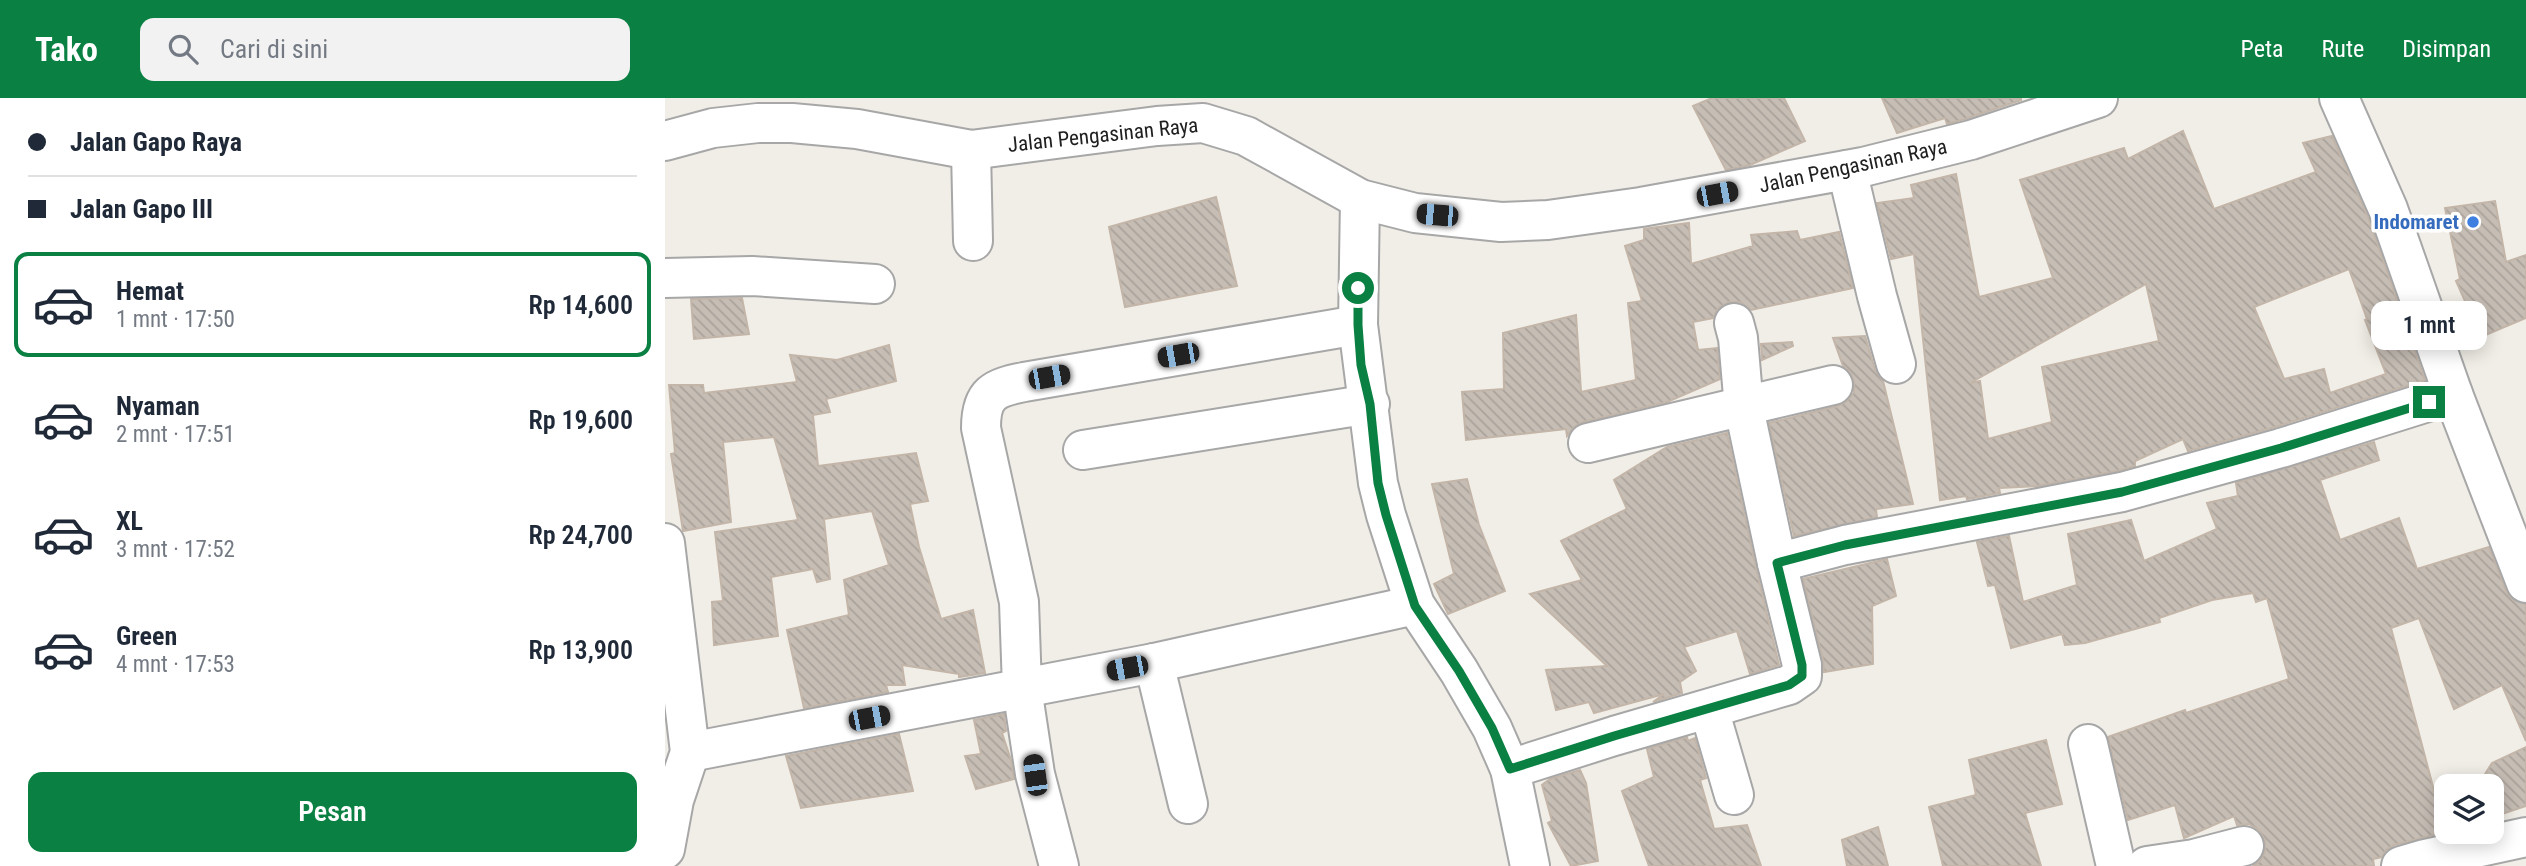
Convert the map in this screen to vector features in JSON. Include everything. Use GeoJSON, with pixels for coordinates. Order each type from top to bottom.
{"type":"FeatureCollection","features":[{"type":"Feature","properties":{"kind":"street","name":"Jalan Pengasinan Raya"},"geometry":{"type":"LineString","coordinates":[[665,141],[713,128],[758,123],[792,123],[857,128],[971,150],[1203,122],[1246,136],[1360,199],[1415,213],[1501,222],[1548,220],[1654,205],[1847,170],[1971,140],[2098,98]]}},
{"type":"Feature","properties":{"kind":"street"},"geometry":{"type":"LineString","coordinates":[[2339,98],[2388,209],[2453,394],[2526,583]]}},
{"type":"Feature","properties":{"kind":"street"},"geometry":{"type":"LineString","coordinates":[[971,150],[973,241]]}},
{"type":"Feature","properties":{"kind":"street"},"geometry":{"type":"LineString","coordinates":[[1847,170],[1896,364]]}},
{"type":"Feature","properties":{"kind":"street"},"geometry":{"type":"LineString","coordinates":[[1360,199],[1358,325],[1361,365],[1370,404],[1378,483],[1386,515],[1415,606],[1459,671],[1492,728],[1510,769],[1530,866]]}},
{"type":"Feature","properties":{"kind":"street"},"geometry":{"type":"LineString","coordinates":[[665,278],[752,276],[875,284]]}},
{"type":"Feature","properties":{"kind":"street"},"geometry":{"type":"LineString","coordinates":[[1510,769],[1789,685],[1802,676],[1802,665],[1744,408],[1738,338],[1734,323]]}},
{"type":"Feature","properties":{"kind":"street"},"geometry":{"type":"LineString","coordinates":[[1059,866],[1035,775],[1022,688],[1019,602],[981,428],[984,405],[991,393],[1005,386],[1358,325]]}},
{"type":"Feature","properties":{"kind":"street"},"geometry":{"type":"LineString","coordinates":[[1588,443],[1833,385]]}},
{"type":"Feature","properties":{"kind":"street"},"geometry":{"type":"LineString","coordinates":[[1777,563],[1845,545],[2122,492],[2281,448],[2453,394]]}},
{"type":"Feature","properties":{"kind":"street"},"geometry":{"type":"LineString","coordinates":[[1083,450],[1370,404]]}},
{"type":"Feature","properties":{"kind":"street"},"geometry":{"type":"LineString","coordinates":[[665,849],[674,800],[690,752],[666,559]]}},
{"type":"Feature","properties":{"kind":"street"},"geometry":{"type":"LineString","coordinates":[[690,752],[1154,663],[1415,606]]}},
{"type":"Feature","properties":{"kind":"street"},"geometry":{"type":"LineString","coordinates":[[1154,663],[1188,804]]}},
{"type":"Feature","properties":{"kind":"street"},"geometry":{"type":"LineString","coordinates":[[1709,709],[1734,794]]}},
{"type":"Feature","properties":{"kind":"street"},"geometry":{"type":"LineString","coordinates":[[2088,744],[2116,866]]}},
{"type":"Feature","properties":{"kind":"street"},"geometry":{"type":"LineString","coordinates":[[2401,866],[2526,837]]}},
{"type":"Feature","properties":{"kind":"street"},"geometry":{"type":"LineString","coordinates":[[2147,866],[2194,859],[2244,846]]}},
{"type":"Feature","properties":{"kind":"building"},"geometry":{"type":"Polygon","coordinates":[[[1712,98],[1784,98],[1805,141],[1750,165],[1726,170],[1693,106],[1712,98]]]}},
{"type":"Feature","properties":{"kind":"building"},"geometry":{"type":"Polygon","coordinates":[[[1882,98],[2021,100],[1947,124],[1945,118],[1897,133],[1882,98]]]}},
{"type":"Feature","properties":{"kind":"building"},"geometry":{"type":"Polygon","coordinates":[[[2183,131],[2214,209],[2316,172],[2303,143],[2332,136],[2368,217],[2425,380],[2188,451],[2183,439],[2135,461],[2135,466],[2117,471],[2038,486],[1999,488],[2000,493],[1967,499],[1966,496],[1940,500],[1914,254],[1891,259],[1877,203],[1914,198],[1911,185],[1956,174],[1979,297],[2053,278],[2020,180],[2124,148],[2128,159],[2183,131]],[[2349,269],[2254,307],[2284,379],[2324,369],[2330,393],[2386,374],[2349,269]],[[2146,284],[1970,383],[1980,381],[1988,439],[2052,422],[2042,367],[2159,341],[2146,284]]]}},
{"type":"Feature","properties":{"kind":"building"},"geometry":{"type":"Polygon","coordinates":[[[1216,197],[1237,286],[1125,307],[1109,227],[1216,197]]]}},
{"type":"Feature","properties":{"kind":"building"},"geometry":{"type":"Polygon","coordinates":[[[2495,201],[2506,262],[2526,255],[2526,318],[2481,337],[2456,281],[2460,279],[2445,208],[2495,201]]]}},
{"type":"Feature","properties":{"kind":"building"},"geometry":{"type":"Polygon","coordinates":[[[1689,223],[1691,264],[1753,246],[1751,235],[1797,231],[1800,240],[1839,232],[1853,288],[1751,310],[1740,302],[1729,302],[1718,308],[1713,318],[1693,322],[1698,350],[1717,348],[1720,379],[1667,402],[1583,422],[1574,427],[1567,436],[1566,429],[1466,440],[1462,392],[1504,389],[1503,333],[1576,315],[1581,392],[1636,380],[1628,303],[1642,301],[1625,246],[1644,240],[1644,229],[1689,223]]]}},
{"type":"Feature","properties":{"kind":"building"},"geometry":{"type":"Polygon","coordinates":[[[742,298],[749,334],[694,339],[691,299],[742,298]]]}},
{"type":"Feature","properties":{"kind":"building"},"geometry":{"type":"Polygon","coordinates":[[[1865,336],[1875,370],[1883,381],[1913,504],[1876,509],[1877,517],[1794,536],[1769,423],[1838,406],[1847,401],[1854,392],[1854,381],[1843,366],[1833,338],[1865,336]]]}},
{"type":"Feature","properties":{"kind":"building"},"geometry":{"type":"Polygon","coordinates":[[[1792,342],[1793,346],[1762,360],[1761,344],[1792,342]]]}},
{"type":"Feature","properties":{"kind":"building"},"geometry":{"type":"Polygon","coordinates":[[[889,345],[896,381],[826,399],[830,412],[813,415],[818,466],[916,453],[928,501],[910,504],[919,547],[941,619],[973,610],[985,673],[959,677],[959,674],[902,665],[905,685],[886,685],[888,692],[804,708],[787,630],[849,615],[844,580],[889,565],[872,511],[824,519],[830,579],[817,582],[813,569],[771,577],[778,636],[714,645],[712,602],[723,601],[715,532],[798,520],[774,437],[723,442],[731,522],[683,531],[671,454],[675,453],[669,385],[703,385],[704,393],[797,382],[790,355],[837,360],[889,345]]]}},
{"type":"Feature","properties":{"kind":"building"},"geometry":{"type":"Polygon","coordinates":[[[1727,433],[1779,665],[1750,674],[1737,631],[1684,647],[1696,671],[1680,682],[1682,693],[1653,702],[1664,694],[1594,713],[1589,702],[1556,710],[1546,670],[1607,666],[1530,594],[1582,580],[1561,541],[1627,509],[1614,480],[1667,447],[1727,433]]]}},
{"type":"Feature","properties":{"kind":"building"},"geometry":{"type":"Polygon","coordinates":[[[2374,442],[2379,460],[2320,480],[2340,540],[2399,518],[2417,569],[2489,547],[2506,591],[2513,600],[2526,604],[2526,741],[2502,685],[2454,709],[2419,618],[2391,628],[2434,790],[2434,835],[2394,845],[2386,850],[2382,857],[2373,859],[2374,866],[2253,866],[2265,852],[2265,840],[2259,830],[2249,824],[2237,825],[2234,816],[2184,838],[2175,805],[2128,820],[2108,737],[2185,710],[2186,713],[2289,679],[2267,598],[2256,602],[2253,593],[2212,600],[2159,618],[2160,622],[2085,643],[2065,645],[2062,634],[2011,648],[1995,585],[1988,586],[1977,542],[2009,536],[2023,602],[2077,585],[2068,534],[2131,520],[2144,561],[2217,529],[2207,503],[2238,496],[2236,483],[2374,442]]]}},
{"type":"Feature","properties":{"kind":"building"},"geometry":{"type":"Polygon","coordinates":[[[1467,479],[1479,525],[1505,591],[1448,614],[1434,584],[1454,574],[1432,484],[1467,479]]]}},
{"type":"Feature","properties":{"kind":"building"},"geometry":{"type":"Polygon","coordinates":[[[1887,559],[1896,596],[1872,606],[1873,664],[1824,672],[1803,579],[1887,559]]]}},
{"type":"Feature","properties":{"kind":"building"},"geometry":{"type":"Polygon","coordinates":[[[1004,714],[1006,731],[1002,733],[1014,779],[976,789],[965,756],[981,754],[974,720],[1004,714]]]}},
{"type":"Feature","properties":{"kind":"building"},"geometry":{"type":"Polygon","coordinates":[[[899,734],[913,791],[801,808],[786,756],[899,734]]]}},
{"type":"Feature","properties":{"kind":"building"},"geometry":{"type":"Polygon","coordinates":[[[1687,737],[1688,741],[1695,738],[1706,778],[1700,780],[1714,829],[1747,825],[1761,866],[1649,866],[1622,791],[1654,777],[1647,749],[1687,737]]]}},
{"type":"Feature","properties":{"kind":"building"},"geometry":{"type":"Polygon","coordinates":[[[2046,740],[2062,804],[2025,813],[2041,866],[1943,866],[1929,807],[1976,795],[1969,760],[2046,740]]]}},
{"type":"Feature","properties":{"kind":"building"},"geometry":{"type":"Polygon","coordinates":[[[2526,747],[2526,806],[2504,813],[2504,774],[2485,774],[2492,763],[2526,747]]]}},
{"type":"Feature","properties":{"kind":"building"},"geometry":{"type":"Polygon","coordinates":[[[1580,770],[1586,783],[1598,861],[1571,866],[1548,823],[1552,821],[1542,785],[1550,779],[1580,770]]]}},
{"type":"Feature","properties":{"kind":"building"},"geometry":{"type":"Polygon","coordinates":[[[1878,827],[1888,866],[1847,866],[1842,840],[1878,827]]]}},
{"type":"Feature","properties":{"kind":"place","name":"Indomaret"},"geometry":{"type":"Point","coordinates":[2473,222]}},
{"type":"Feature","properties":{"kind":"route"},"geometry":{"type":"LineString","coordinates":[[1358,288],[1361,365],[1370,404],[1378,483],[1386,515],[1415,606],[1459,671],[1492,728],[1510,769],[1789,685],[1802,676],[1802,665],[1777,563],[1845,545],[2122,492],[2281,448],[2429,402]]}}]}
